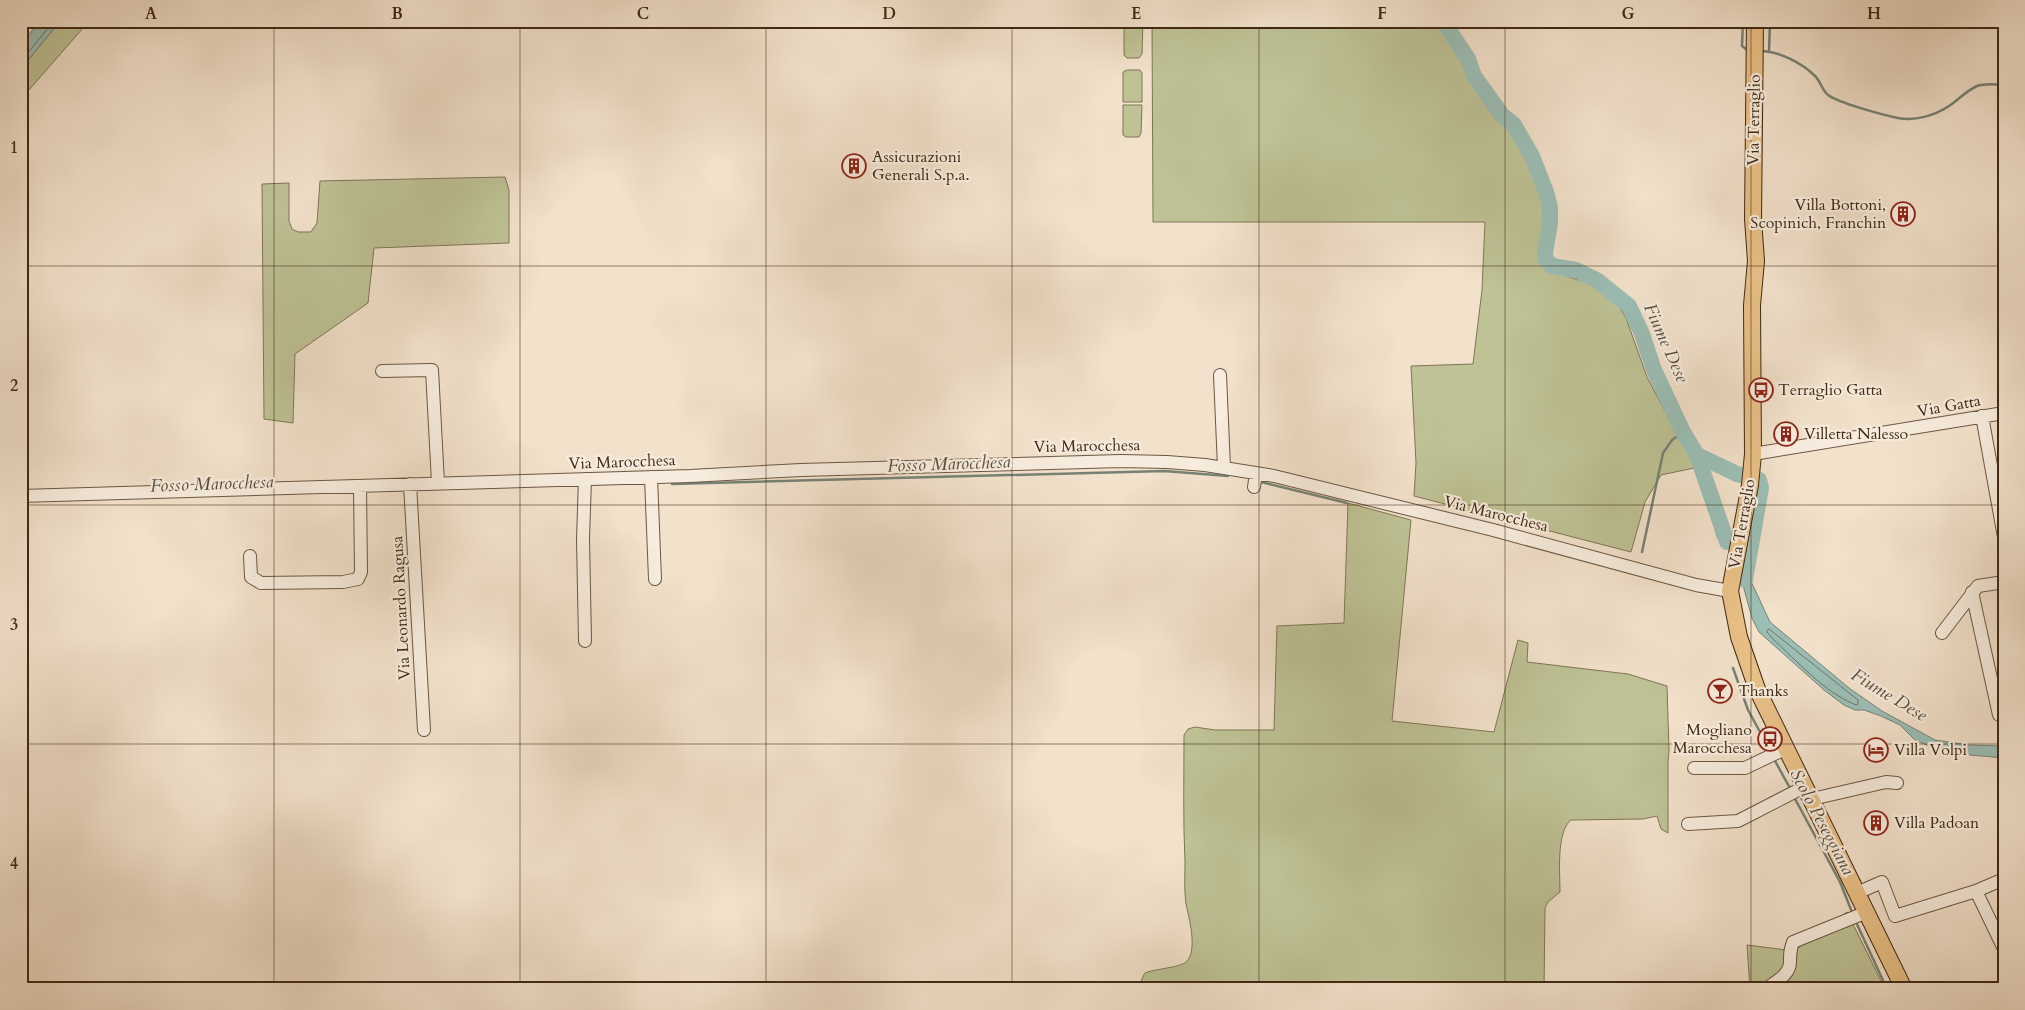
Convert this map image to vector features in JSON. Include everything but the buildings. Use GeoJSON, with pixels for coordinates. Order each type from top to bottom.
{"type":"FeatureCollection","features":[{"type":"Feature","properties":{"kind":"main road","name":"Via Terraglio"},"geometry":{"type":"LineString","coordinates":[[1755,21],[1753,219],[1756,260],[1752,305],[1752,454],[1750,479],[1730,591],[1735,621],[1745,656],[1777,753],[1862,891],[1859,916],[1904,989]]}},
{"type":"Feature","properties":{"kind":"street"},"geometry":{"type":"LineString","coordinates":[[382,371],[432,370],[438,483]]}},
{"type":"Feature","properties":{"kind":"street"},"geometry":{"type":"LineString","coordinates":[[1220,375],[1224,467]]}},
{"type":"Feature","properties":{"kind":"street","name":"Via Gatta"},"geometry":{"type":"LineString","coordinates":[[1752,454],[2004,413]]}},
{"type":"Feature","properties":{"kind":"street"},"geometry":{"type":"LineString","coordinates":[[1982,416],[2004,537]]}},
{"type":"Feature","properties":{"kind":"street","name":"Via Marocchesa"},"geometry":{"type":"LineString","coordinates":[[21,496],[360,490],[410,484],[651,477],[802,470],[1121,461],[1167,462],[1256,472],[1359,496],[1620,563],[1696,585],[1730,591]]}},
{"type":"Feature","properties":{"kind":"street"},"geometry":{"type":"LineString","coordinates":[[1254,487],[1256,472]]}},
{"type":"Feature","properties":{"kind":"street"},"geometry":{"type":"LineString","coordinates":[[651,477],[655,579]]}},
{"type":"Feature","properties":{"kind":"street"},"geometry":{"type":"LineString","coordinates":[[585,479],[583,539],[585,641]]}},
{"type":"Feature","properties":{"kind":"street","name":"Via Leonardo Ragusa"},"geometry":{"type":"LineString","coordinates":[[410,484],[424,730]]}},
{"type":"Feature","properties":{"kind":"street"},"geometry":{"type":"LineString","coordinates":[[250,556],[251,577],[261,583],[343,582],[358,579],[361,572],[360,490]]}},
{"type":"Feature","properties":{"kind":"street"},"geometry":{"type":"LineString","coordinates":[[1942,633],[1978,586],[2004,582]]}},
{"type":"Feature","properties":{"kind":"street"},"geometry":{"type":"LineString","coordinates":[[1972,592],[1999,715],[2004,714]]}},
{"type":"Feature","properties":{"kind":"street"},"geometry":{"type":"LineString","coordinates":[[1694,768],[1746,768],[1777,753]]}},
{"type":"Feature","properties":{"kind":"street"},"geometry":{"type":"LineString","coordinates":[[1688,824],[1738,821],[1801,793],[1886,782],[1897,784]]}},
{"type":"Feature","properties":{"kind":"street"},"geometry":{"type":"LineString","coordinates":[[1862,891],[1882,882],[1896,916],[1976,891],[2004,879]]}},
{"type":"Feature","properties":{"kind":"street"},"geometry":{"type":"LineString","coordinates":[[1976,891],[2004,948]]}},
{"type":"Feature","properties":{"kind":"street"},"geometry":{"type":"LineString","coordinates":[[1766,989],[1788,971],[1790,964],[1789,956],[1793,942],[1859,916]]}},
{"type":"Feature","properties":{"kind":"green space"},"geometry":{"type":"Polygon","coordinates":[[[60,21],[92,21],[83,28],[21,99],[21,69],[60,21]]]}},
{"type":"Feature","properties":{"kind":"green space"},"geometry":{"type":"Polygon","coordinates":[[[1124,21],[1143,21],[1142,54],[1139,58],[1127,58],[1124,55],[1124,21]]]}},
{"type":"Feature","properties":{"kind":"green space"},"geometry":{"type":"Polygon","coordinates":[[[1152,21],[1451,21],[1492,96],[1509,118],[1540,191],[1546,212],[1539,253],[1543,267],[1593,285],[1609,295],[1619,306],[1626,318],[1647,377],[1678,436],[1694,460],[1715,513],[1722,544],[1717,537],[1711,514],[1694,468],[1661,475],[1645,502],[1631,552],[1414,496],[1416,463],[1411,366],[1473,364],[1482,290],[1485,222],[1153,222],[1152,21]]]}},
{"type":"Feature","properties":{"kind":"green space"},"geometry":{"type":"Polygon","coordinates":[[[1127,70],[1140,70],[1142,73],[1142,102],[1123,102],[1123,72],[1127,70]]]}},
{"type":"Feature","properties":{"kind":"green space"},"geometry":{"type":"Polygon","coordinates":[[[1123,105],[1142,105],[1141,133],[1139,137],[1126,137],[1123,135],[1123,105]]]}},
{"type":"Feature","properties":{"kind":"green space"},"geometry":{"type":"Polygon","coordinates":[[[505,177],[509,190],[509,243],[374,248],[368,303],[295,354],[293,423],[264,419],[262,184],[289,183],[289,221],[292,229],[298,232],[311,232],[317,223],[320,181],[505,177]]]}},
{"type":"Feature","properties":{"kind":"green space"},"geometry":{"type":"Polygon","coordinates":[[[1348,503],[1411,520],[1392,721],[1494,732],[1518,640],[1528,643],[1527,662],[1628,674],[1667,686],[1669,751],[1668,833],[1661,829],[1657,816],[1643,819],[1571,820],[1566,826],[1560,854],[1560,892],[1548,902],[1545,908],[1544,989],[1144,989],[1141,983],[1145,973],[1185,963],[1191,954],[1192,948],[1192,932],[1185,894],[1184,735],[1188,729],[1195,727],[1215,730],[1274,730],[1277,626],[1344,623],[1348,503]]]}},
{"type":"Feature","properties":{"kind":"green space"},"geometry":{"type":"Polygon","coordinates":[[[1847,912],[1885,989],[1750,989],[1747,945],[1794,951],[1847,912]]]}},
{"type":"Feature","properties":{"kind":"water"},"geometry":{"type":"Polygon","coordinates":[[[39,21],[60,21],[21,69],[21,46],[39,21]]]}},
{"type":"Feature","properties":{"kind":"water"},"geometry":{"type":"Polygon","coordinates":[[[1745,557],[1749,577],[1770,622],[1849,688],[1882,711],[1935,740],[1969,745],[2004,746],[2004,758],[1959,754],[1929,746],[1915,740],[1900,725],[1881,716],[1864,710],[1855,710],[1844,705],[1824,690],[1759,632],[1752,618],[1741,578],[1745,557]]]}},
{"type":"Feature","properties":{"kind":"waterway","name":"Fiume Dese"},"geometry":{"type":"LineString","coordinates":[[1443,21],[1468,59],[1474,76],[1502,115],[1514,125],[1532,156],[1550,207],[1550,223],[1545,253],[1546,260],[1552,266],[1576,270],[1598,281],[1629,306],[1642,334],[1654,370],[1683,432],[1697,455],[1727,542]]}},
{"type":"Feature","properties":{"kind":"waterway"},"geometry":{"type":"LineString","coordinates":[[1743,21],[1742,46],[1750,52]]}},
{"type":"Feature","properties":{"kind":"waterway"},"geometry":{"type":"LineString","coordinates":[[1769,52],[1770,21]]}},
{"type":"Feature","properties":{"kind":"waterway"},"geometry":{"type":"LineString","coordinates":[[1760,51],[1782,55],[1804,67],[1817,78],[1828,95],[1841,102],[1904,119],[1924,117],[1937,113],[1977,86],[1987,84],[2004,85]]}},
{"type":"Feature","properties":{"kind":"waterway","name":"Scolo Peseggiana"},"geometry":{"type":"LineString","coordinates":[[1642,552],[1663,453],[1672,440],[1683,432]]}},
{"type":"Feature","properties":{"kind":"waterway","name":"Fiume Dese"},"geometry":{"type":"LineString","coordinates":[[1697,455],[1737,474],[1759,480],[1761,488],[1745,580]]}},
{"type":"Feature","properties":{"kind":"waterway","name":"Fosso Marocchesa"},"geometry":{"type":"LineString","coordinates":[[672,484],[1164,471],[1228,476]]}},
{"type":"Feature","properties":{"kind":"waterway","name":"Fosso Marocchesa"},"geometry":{"type":"LineString","coordinates":[[1261,482],[1347,503]]}},
{"type":"Feature","properties":{"kind":"waterway","name":"Scolo Peseggiana"},"geometry":{"type":"LineString","coordinates":[[1733,668],[1748,710],[1771,752]]}},
{"type":"Feature","properties":{"kind":"waterway","name":"Scolo Peseggiana"},"geometry":{"type":"LineString","coordinates":[[1774,759],[1791,790]]}},
{"type":"Feature","properties":{"kind":"waterway","name":"Scolo Peseggiana"},"geometry":{"type":"LineString","coordinates":[[1794,797],[1840,882],[1852,912]]}},
{"type":"Feature","properties":{"kind":"waterway","name":"Scolo Peseggiana"},"geometry":{"type":"LineString","coordinates":[[1855,920],[1887,989]]}},
{"type":"Feature","properties":{"kind":"place","name":"Assicurazioni Generali S.p.a."},"geometry":{"type":"Point","coordinates":[854,166]}},
{"type":"Feature","properties":{"kind":"place","name":"Villa Bottoni, Scopinich, Franchin"},"geometry":{"type":"Point","coordinates":[1903,214]}},
{"type":"Feature","properties":{"kind":"place","name":"Terraglio Gatta"},"geometry":{"type":"Point","coordinates":[1761,390]}},
{"type":"Feature","properties":{"kind":"place","name":"Villetta Nalesso"},"geometry":{"type":"Point","coordinates":[1786,434]}},
{"type":"Feature","properties":{"kind":"place","name":"Thanks"},"geometry":{"type":"Point","coordinates":[1720,691]}},
{"type":"Feature","properties":{"kind":"place","name":"Mogliano Marocchesa"},"geometry":{"type":"Point","coordinates":[1770,739]}},
{"type":"Feature","properties":{"kind":"place","name":"Villa Volpi"},"geometry":{"type":"Point","coordinates":[1876,750]}},
{"type":"Feature","properties":{"kind":"place","name":"Villa Padoan"},"geometry":{"type":"Point","coordinates":[1876,823]}}]}
